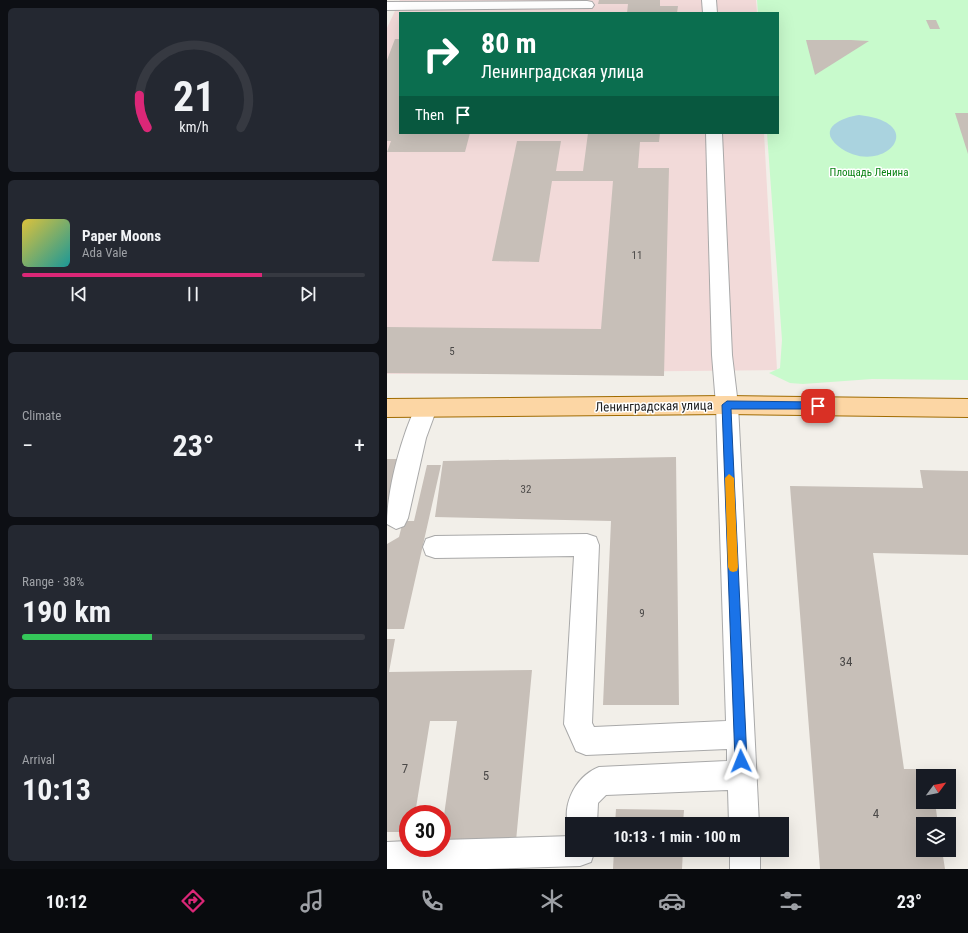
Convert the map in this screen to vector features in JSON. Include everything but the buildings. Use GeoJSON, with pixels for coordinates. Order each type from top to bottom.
{"type":"FeatureCollection","features":[{"type":"Feature","properties":{"kind":"main road","name":"Ленинградская улица"},"geometry":{"type":"LineString","coordinates":[[387,408],[727,405],[968,408]]}},
{"type":"Feature","properties":{"kind":"street"},"geometry":{"type":"LineString","coordinates":[[709,0],[710,12]]}},
{"type":"Feature","properties":{"kind":"street"},"geometry":{"type":"LineString","coordinates":[[387,6],[587,6]]}},
{"type":"Feature","properties":{"kind":"street"},"geometry":{"type":"LineString","coordinates":[[714,134],[722,355],[727,405],[744,817]]}},
{"type":"Feature","properties":{"kind":"street"},"geometry":{"type":"LineString","coordinates":[[396,518],[415,438],[426,408]]}},
{"type":"Feature","properties":{"kind":"street"},"geometry":{"type":"LineString","coordinates":[[435,547],[587,545],[578,724],[586,741],[740,734]]}},
{"type":"Feature","properties":{"kind":"street"},"geometry":{"type":"LineString","coordinates":[[582,817],[584,797],[599,782],[742,775]]}},
{"type":"Feature","properties":{"kind":"street"},"geometry":{"type":"LineString","coordinates":[[387,857],[565,849]]}},
{"type":"Feature","properties":{"kind":"street"},"geometry":{"type":"LineString","coordinates":[[745,857],[745,869]]}},
{"type":"Feature","properties":{"kind":"shaded area"},"geometry":{"type":"Polygon","coordinates":[[[400,0],[756,0],[757,12],[399,12],[399,134],[764,134],[777,370],[387,374],[387,28],[400,0]]]}},
{"type":"Feature","properties":{"kind":"green space","name":"Площадь Ленина"},"geometry":{"type":"Polygon","coordinates":[[[757,0],[968,0],[968,380],[872,379],[803,384],[790,383],[769,373],[780,368],[782,340],[767,134],[779,134],[779,12],[758,12],[757,0]]]}},
{"type":"Feature","properties":{"kind":"water"},"geometry":{"type":"Polygon","coordinates":[[[859,115],[881,120],[893,128],[896,137],[892,146],[883,153],[870,157],[854,155],[838,146],[832,140],[830,134],[834,124],[846,118],[859,115]]]}},
{"type":"Feature","properties":{"kind":"slow traffic"},"geometry":{"type":"LineString","coordinates":[[729,478],[733,567]]}},
{"type":"Feature","properties":{"kind":"route"},"geometry":{"type":"LineString","coordinates":[[741,761],[727,405],[818,406]]}}]}
